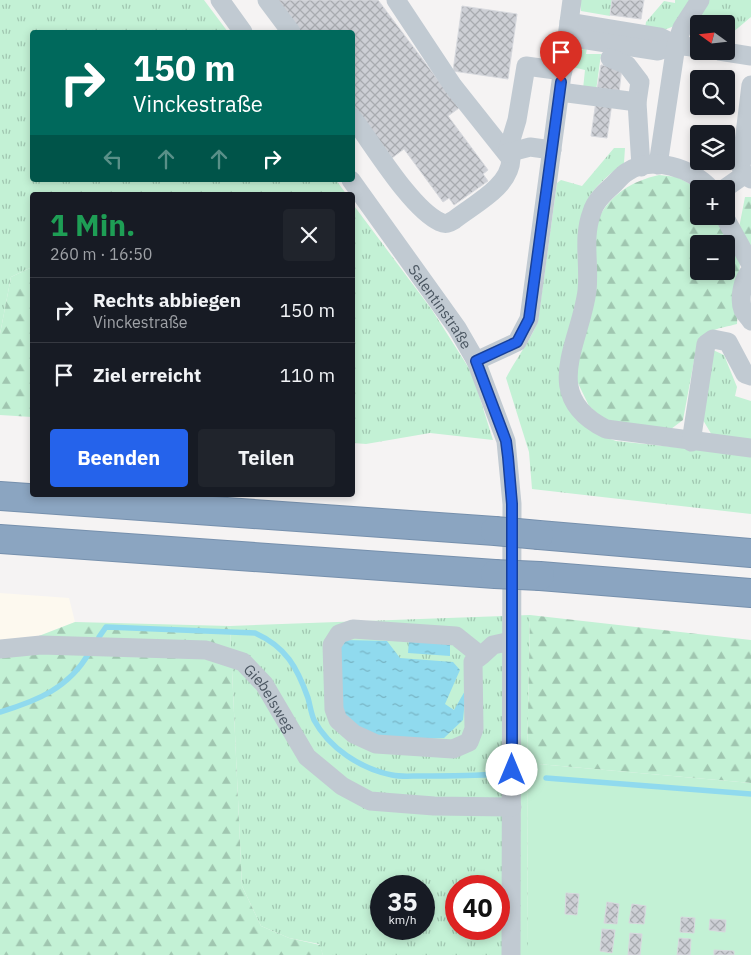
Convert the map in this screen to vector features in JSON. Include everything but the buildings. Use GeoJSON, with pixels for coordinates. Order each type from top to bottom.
{"type":"FeatureCollection","features":[{"type":"Feature","properties":{"kind":"highway"},"geometry":{"type":"LineString","coordinates":[[0,496],[495,531],[751,553]]}},
{"type":"Feature","properties":{"kind":"highway"},"geometry":{"type":"LineString","coordinates":[[0,539],[540,576],[751,593]]}},
{"type":"Feature","properties":{"kind":"highway"},"geometry":{"type":"LineString","coordinates":[[627,583],[751,607]]}},
{"type":"Feature","properties":{"kind":"street"},"geometry":{"type":"LineString","coordinates":[[220,0],[242,30]]}},
{"type":"Feature","properties":{"kind":"street"},"geometry":{"type":"LineString","coordinates":[[267,0],[290,30]]}},
{"type":"Feature","properties":{"kind":"street"},"geometry":{"type":"LineString","coordinates":[[355,121],[415,201],[428,215],[440,223],[447,224],[454,220],[502,182],[511,166],[511,158],[453,86],[396,0]]}},
{"type":"Feature","properties":{"kind":"street"},"geometry":{"type":"LineString","coordinates":[[476,361],[517,342],[529,319],[572,0]]}},
{"type":"Feature","properties":{"kind":"street"},"geometry":{"type":"LineString","coordinates":[[649,166],[676,45],[682,28],[700,0]]}},
{"type":"Feature","properties":{"kind":"street"},"geometry":{"type":"LineString","coordinates":[[569,30],[658,50],[676,45],[690,47]]}},
{"type":"Feature","properties":{"kind":"street"},"geometry":{"type":"LineString","coordinates":[[735,54],[751,56]]}},
{"type":"Feature","properties":{"kind":"street"},"geometry":{"type":"LineString","coordinates":[[610,58],[627,65],[640,82],[637,102],[649,166]]}},
{"type":"Feature","properties":{"kind":"street"},"geometry":{"type":"LineString","coordinates":[[507,153],[517,120],[526,66],[563,71]]}},
{"type":"Feature","properties":{"kind":"street"},"geometry":{"type":"LineString","coordinates":[[735,184],[748,177],[740,167],[751,85]]}},
{"type":"Feature","properties":{"kind":"street"},"geometry":{"type":"LineString","coordinates":[[560,92],[637,102]]}},
{"type":"Feature","properties":{"kind":"street"},"geometry":{"type":"LineString","coordinates":[[507,153],[530,147],[552,150]]}},
{"type":"Feature","properties":{"kind":"street"},"geometry":{"type":"LineString","coordinates":[[700,180],[679,168],[649,166],[627,172],[604,192],[592,210],[586,231],[587,291],[568,369],[570,393],[584,414],[592,422],[606,429],[691,442],[751,448]]}},
{"type":"Feature","properties":{"kind":"street","name":"Salentinstraße"},"geometry":{"type":"LineString","coordinates":[[351,182],[457,328],[476,361],[506,441],[512,504],[511,955]]}},
{"type":"Feature","properties":{"kind":"street"},"geometry":{"type":"LineString","coordinates":[[729,225],[751,265]]}},
{"type":"Feature","properties":{"kind":"street"},"geometry":{"type":"LineString","coordinates":[[751,271],[748,272],[742,289],[743,309],[751,320]]}},
{"type":"Feature","properties":{"kind":"street"},"geometry":{"type":"LineString","coordinates":[[691,442],[706,344],[713,339],[728,342],[751,327]]}},
{"type":"Feature","properties":{"kind":"street"},"geometry":{"type":"LineString","coordinates":[[728,342],[745,374],[751,376]]}},
{"type":"Feature","properties":{"kind":"street"},"geometry":{"type":"LineString","coordinates":[[481,656],[456,636],[352,629],[339,634],[332,645],[334,709],[338,720],[354,734],[376,744],[453,749],[469,742],[474,729],[473,662],[481,656],[493,646],[512,641]]}},
{"type":"Feature","properties":{"kind":"street","name":"Giebelsweg"},"geometry":{"type":"LineString","coordinates":[[0,649],[41,645],[206,650],[243,662],[264,684],[307,757],[342,786],[370,801],[434,806],[512,807]]}},
{"type":"Feature","properties":{"kind":"shaded area"},"geometry":{"type":"Polygon","coordinates":[[[0,593],[69,598],[75,622],[0,651],[0,593]]]}},
{"type":"Feature","properties":{"kind":"green space"},"geometry":{"type":"Polygon","coordinates":[[[0,0],[204,0],[226,30],[30,30],[30,182],[337,182],[345,192],[30,192],[30,268],[11,277],[0,334],[0,0]]]}},
{"type":"Feature","properties":{"kind":"green space"},"geometry":{"type":"Polygon","coordinates":[[[580,0],[612,0],[610,16],[581,11],[580,0]]]}},
{"type":"Feature","properties":{"kind":"green space"},"geometry":{"type":"Polygon","coordinates":[[[675,0],[692,0],[677,25],[664,30],[645,28],[646,22],[664,1],[675,3],[675,0]]]}},
{"type":"Feature","properties":{"kind":"green space"},"geometry":{"type":"Polygon","coordinates":[[[706,0],[751,0],[751,17],[735,30],[735,15],[697,14],[706,0]]]}},
{"type":"Feature","properties":{"kind":"green space"},"geometry":{"type":"Polygon","coordinates":[[[587,48],[586,54],[601,54],[596,91],[583,89],[585,70],[572,67],[575,54],[587,48]]]}},
{"type":"Feature","properties":{"kind":"green space"},"geometry":{"type":"Polygon","coordinates":[[[614,148],[625,148],[624,163],[598,185],[591,194],[585,213],[578,296],[561,371],[561,385],[566,400],[575,415],[588,428],[616,441],[751,455],[751,514],[532,489],[529,452],[506,378],[538,321],[557,183],[561,180],[582,186],[614,148]]]}},
{"type":"Feature","properties":{"kind":"green space"},"geometry":{"type":"Polygon","coordinates":[[[659,175],[677,177],[690,184],[690,225],[722,225],[727,235],[690,235],[690,280],[735,280],[735,251],[740,261],[737,324],[709,332],[697,345],[683,420],[667,432],[607,422],[589,406],[576,379],[598,219],[609,202],[623,190],[640,181],[659,175]]]}},
{"type":"Feature","properties":{"kind":"green space"},"geometry":{"type":"Polygon","coordinates":[[[745,197],[751,197],[751,252],[739,228],[745,197]]]}},
{"type":"Feature","properties":{"kind":"green space"},"geometry":{"type":"Polygon","coordinates":[[[355,207],[432,310],[472,373],[493,440],[430,433],[366,444],[355,443],[355,207]]]}},
{"type":"Feature","properties":{"kind":"green space"},"geometry":{"type":"Polygon","coordinates":[[[30,268],[30,417],[0,415],[0,334],[11,277],[30,268]]]}},
{"type":"Feature","properties":{"kind":"green space"},"geometry":{"type":"Polygon","coordinates":[[[713,350],[724,355],[737,387],[735,396],[751,401],[751,441],[713,437],[703,420],[713,350]]]}},
{"type":"Feature","properties":{"kind":"green space"},"geometry":{"type":"Polygon","coordinates":[[[530,615],[527,763],[528,955],[323,955],[319,944],[289,938],[261,926],[242,886],[230,626],[530,615]]]}},
{"type":"Feature","properties":{"kind":"green space"},"geometry":{"type":"Polygon","coordinates":[[[530,615],[751,640],[751,783],[527,763],[530,615]]]}},
{"type":"Feature","properties":{"kind":"green space"},"geometry":{"type":"Polygon","coordinates":[[[75,622],[230,626],[242,886],[261,926],[289,938],[320,945],[323,955],[0,955],[0,651],[75,622]]]}},
{"type":"Feature","properties":{"kind":"green space"},"geometry":{"type":"Polygon","coordinates":[[[527,763],[751,783],[751,955],[528,955],[527,763]]]}},
{"type":"Feature","properties":{"kind":"water"},"geometry":{"type":"Polygon","coordinates":[[[345,640],[387,641],[400,658],[453,662],[460,670],[445,704],[454,710],[466,689],[463,720],[444,738],[386,740],[366,735],[337,710],[337,652],[345,640]]]}},
{"type":"Feature","properties":{"kind":"water"},"geometry":{"type":"Polygon","coordinates":[[[409,640],[450,642],[450,656],[408,653],[409,640]]]}},
{"type":"Feature","properties":{"kind":"waterway"},"geometry":{"type":"LineString","coordinates":[[99,637],[106,627],[255,633],[275,645],[289,659],[308,698],[314,720],[328,740],[347,756],[369,768],[399,776],[499,774]]}},
{"type":"Feature","properties":{"kind":"waterway"},"geometry":{"type":"LineString","coordinates":[[0,712],[39,698],[62,684],[81,665],[89,653]]}},
{"type":"Feature","properties":{"kind":"waterway"},"geometry":{"type":"LineString","coordinates":[[546,778],[751,794]]}},
{"type":"Feature","properties":{"kind":"route"},"geometry":{"type":"LineString","coordinates":[[512,770],[512,504],[508,457],[506,441],[476,361],[517,342],[525,330],[529,319],[561,82]]}}]}
